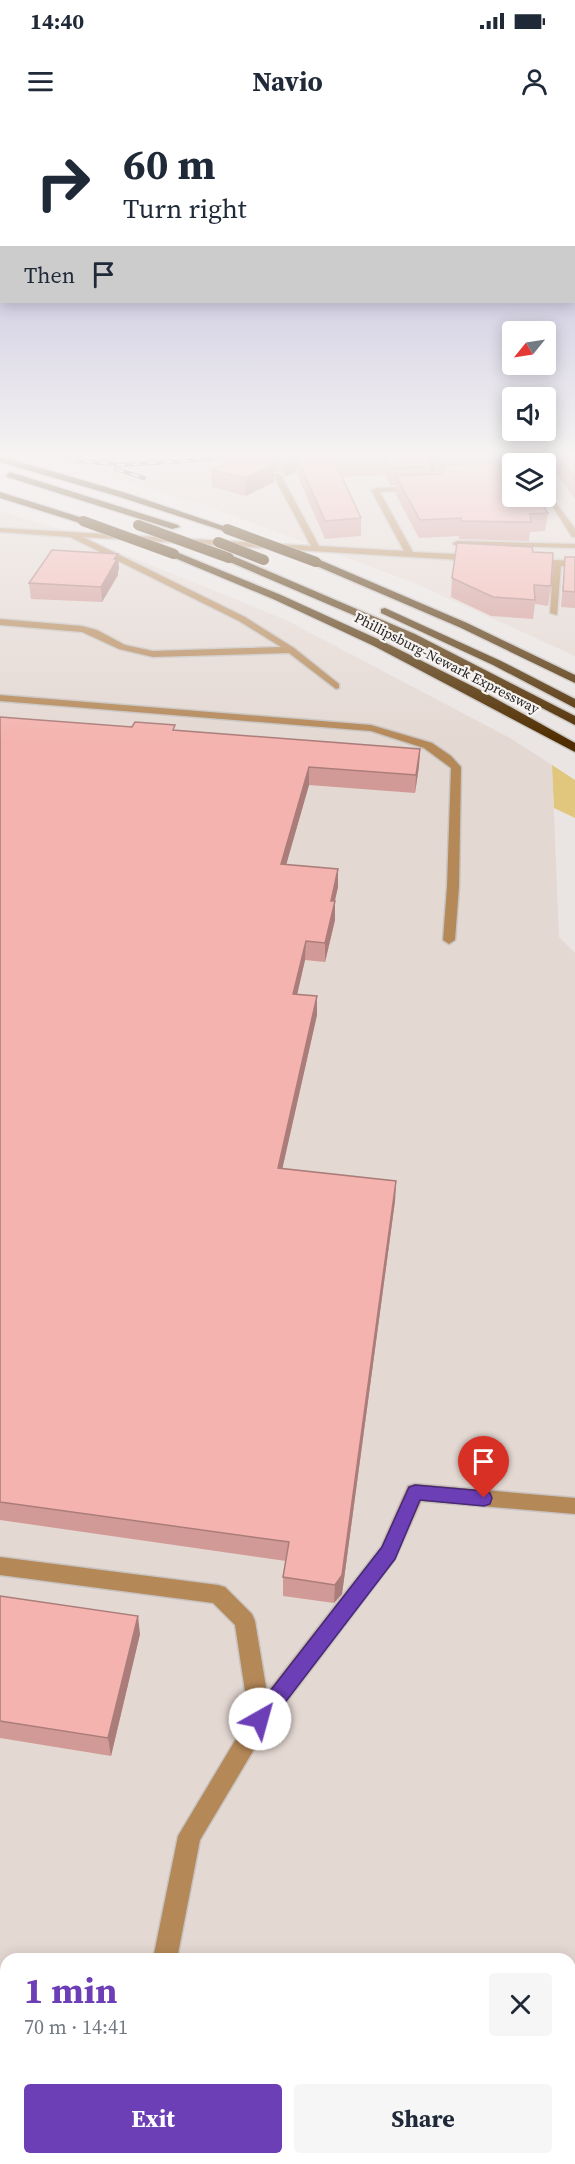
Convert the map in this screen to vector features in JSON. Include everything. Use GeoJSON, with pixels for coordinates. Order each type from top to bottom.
{"type":"FeatureCollection","features":[{"type":"Feature","properties":{"kind":"highway","name":"Phillipsburg-Newark Expressway"},"geometry":{"type":"LineString","coordinates":[[164,550],[277,596],[374,641],[466,687],[575,748]]}},
{"type":"Feature","properties":{"kind":"highway","name":"Phillipsburg-Newark Expressway"},"geometry":{"type":"LineString","coordinates":[[208,550],[411,636],[575,721]]}},
{"type":"Feature","properties":{"kind":"highway"},"geometry":{"type":"LineString","coordinates":[[239,550],[268,561]]}},
{"type":"Feature","properties":{"kind":"highway"},"geometry":{"type":"LineString","coordinates":[[284,550],[463,625],[575,679]]}},
{"type":"Feature","properties":{"kind":"highway","name":"Phillipsburg-Newark Expressway"},"geometry":{"type":"LineString","coordinates":[[374,606],[497,663],[575,704]]}},
{"type":"Feature","properties":{"kind":"street"},"geometry":{"type":"LineString","coordinates":[[103,550],[242,619],[291,650],[336,686]]}},
{"type":"Feature","properties":{"kind":"street"},"geometry":{"type":"LineString","coordinates":[[353,550],[489,559]]}},
{"type":"Feature","properties":{"kind":"street"},"geometry":{"type":"LineString","coordinates":[[408,550],[410,554]]}},
{"type":"Feature","properties":{"kind":"street"},"geometry":{"type":"LineString","coordinates":[[523,561],[575,564]]}},
{"type":"Feature","properties":{"kind":"street"},"geometry":{"type":"LineString","coordinates":[[554,613],[557,563]]}},
{"type":"Feature","properties":{"kind":"street"},"geometry":{"type":"LineString","coordinates":[[0,622],[82,629],[94,632],[122,647],[153,654],[291,650]]}},
{"type":"Feature","properties":{"kind":"street"},"geometry":{"type":"LineString","coordinates":[[0,698],[371,728],[427,744],[446,756],[456,767],[453,887],[449,940]]}},
{"type":"Feature","properties":{"kind":"street"},"geometry":{"type":"LineString","coordinates":[[166,1953],[189,1836],[260,1719],[388,1553],[415,1492],[575,1506]]}},
{"type":"Feature","properties":{"kind":"street"},"geometry":{"type":"LineString","coordinates":[[0,1566],[218,1594],[244,1621],[260,1719]]}},
{"type":"Feature","properties":{"kind":"shaded area"},"geometry":{"type":"Polygon","coordinates":[[[0,550],[114,550],[286,620],[510,738],[552,765],[559,937],[575,953],[575,1953],[0,1953],[0,550]]]}},
{"type":"Feature","properties":{"kind":"shaded area"},"geometry":{"type":"Polygon","coordinates":[[[327,550],[575,550],[575,656],[412,582],[327,550]]]}},
{"type":"Feature","properties":{"kind":"shaded area"},"geometry":{"type":"Polygon","coordinates":[[[552,765],[575,780],[575,818],[554,808],[552,765]]]}},
{"type":"Feature","properties":{"kind":"building"},"geometry":{"type":"Polygon","coordinates":[[[52,550],[118,554],[101,587],[29,583],[52,550]]]}},
{"type":"Feature","properties":{"kind":"building"},"geometry":{"type":"Polygon","coordinates":[[[456,550],[533,550],[553,553],[551,586],[534,585],[535,600],[493,597],[452,578],[456,550]]]}},
{"type":"Feature","properties":{"kind":"building"},"geometry":{"type":"Polygon","coordinates":[[[565,557],[575,557],[575,592],[563,591],[565,557]]]}},
{"type":"Feature","properties":{"kind":"building"},"geometry":{"type":"Polygon","coordinates":[[[0,717],[132,727],[135,722],[175,725],[173,730],[420,749],[416,775],[309,767],[281,864],[338,869],[331,901],[335,901],[325,943],[306,941],[293,994],[317,996],[278,1168],[396,1181],[342,1575],[335,1585],[283,1577],[289,1542],[0,1502],[0,717]]]}},
{"type":"Feature","properties":{"kind":"building"},"geometry":{"type":"Polygon","coordinates":[[[0,1596],[138,1616],[108,1738],[0,1721],[0,1596]]]}},
{"type":"Feature","properties":{"kind":"route"},"geometry":{"type":"LineString","coordinates":[[260,1719],[388,1553],[415,1492],[484,1498]]}}]}
